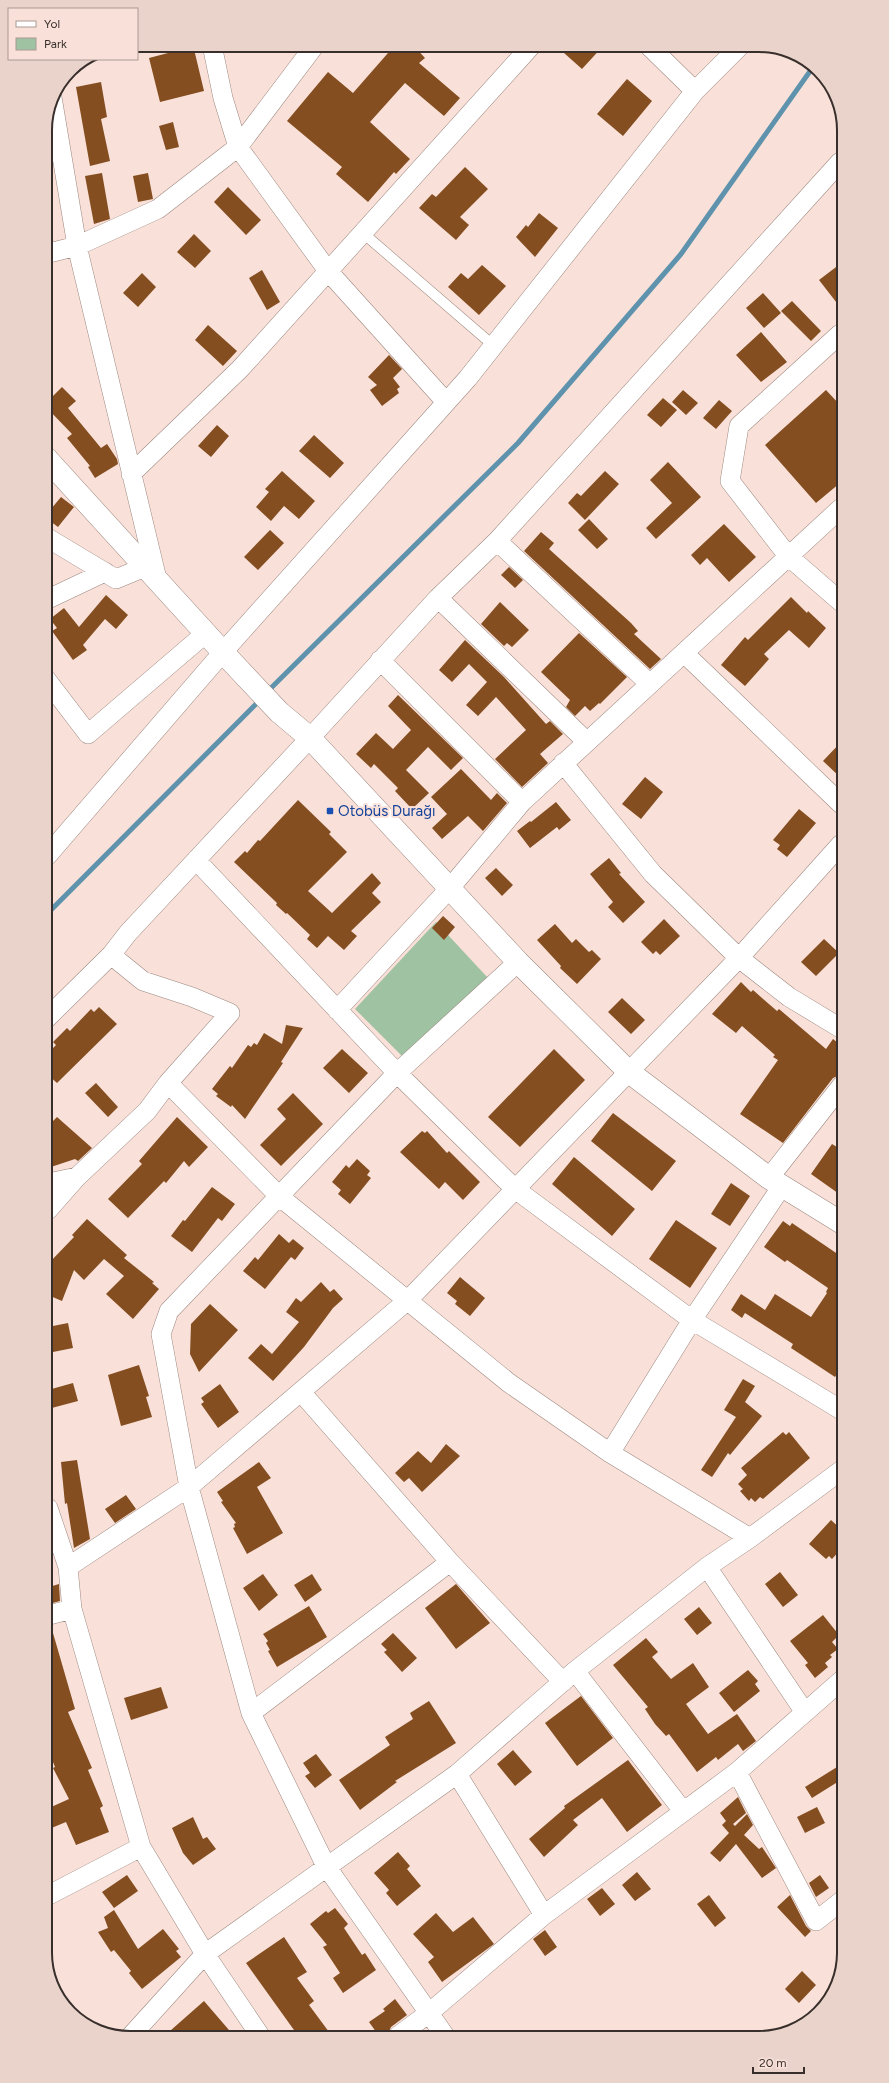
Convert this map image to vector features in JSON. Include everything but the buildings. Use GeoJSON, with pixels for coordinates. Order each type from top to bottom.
{"type":"FeatureCollection","features":[{"type":"Feature","properties":{"kind":"street"},"geometry":{"type":"LineString","coordinates":[[213,52],[223,98],[238,147],[328,271],[446,402]]}},
{"type":"Feature","properties":{"kind":"street"},"geometry":{"type":"LineString","coordinates":[[52,252],[77,246],[158,209],[238,147],[310,52]]}},
{"type":"Feature","properties":{"kind":"street"},"geometry":{"type":"LineString","coordinates":[[131,474],[240,369],[526,52]]}},
{"type":"Feature","properties":{"kind":"street"},"geometry":{"type":"LineString","coordinates":[[655,52],[695,91]]}},
{"type":"Feature","properties":{"kind":"street"},"geometry":{"type":"LineString","coordinates":[[52,850],[227,657],[494,346],[695,91],[735,52]]}},
{"type":"Feature","properties":{"kind":"street"},"geometry":{"type":"LineString","coordinates":[[55,112],[77,246],[131,474],[151,573]]}},
{"type":"Feature","properties":{"kind":"street"},"geometry":{"type":"LineString","coordinates":[[52,1013],[111,955],[196,860],[438,598],[497,541],[837,165]]}},
{"type":"Feature","properties":{"kind":"street"},"geometry":{"type":"LineString","coordinates":[[837,337],[739,426],[730,481],[788,556],[837,599]]}},
{"type":"Feature","properties":{"kind":"street"},"geometry":{"type":"LineString","coordinates":[[52,465],[279,712],[310,738],[518,962],[629,1072],[775,1182],[837,1219]]}},
{"type":"Feature","properties":{"kind":"street"},"geometry":{"type":"LineString","coordinates":[[337,1010],[450,888],[522,802],[837,511]]}},
{"type":"Feature","properties":{"kind":"street"},"geometry":{"type":"LineString","coordinates":[[52,541],[116,579],[151,573]]}},
{"type":"Feature","properties":{"kind":"street"},"geometry":{"type":"LineString","coordinates":[[497,541],[650,684]]}},
{"type":"Feature","properties":{"kind":"street"},"geometry":{"type":"LineString","coordinates":[[52,597],[105,572]]}},
{"type":"Feature","properties":{"kind":"street"},"geometry":{"type":"LineString","coordinates":[[438,598],[587,742]]}},
{"type":"Feature","properties":{"kind":"street"},"geometry":{"type":"LineString","coordinates":[[52,687],[88,734],[206,633]]}},
{"type":"Feature","properties":{"kind":"street"},"geometry":{"type":"LineString","coordinates":[[684,653],[837,800]]}},
{"type":"Feature","properties":{"kind":"street"},"geometry":{"type":"LineString","coordinates":[[380,660],[522,802]]}},
{"type":"Feature","properties":{"kind":"street"},"geometry":{"type":"LineString","coordinates":[[564,763],[653,874],[739,958],[789,996],[837,1026]]}},
{"type":"Feature","properties":{"kind":"street"},"geometry":{"type":"LineString","coordinates":[[68,1567],[188,1488],[408,1300],[739,958],[837,848]]}},
{"type":"Feature","properties":{"kind":"street"},"geometry":{"type":"LineString","coordinates":[[196,860],[397,1073],[515,1189],[692,1320],[837,1407]]}},
{"type":"Feature","properties":{"kind":"street"},"geometry":{"type":"LineString","coordinates":[[52,1205],[77,1177],[147,1111],[168,1083],[230,1013],[192,997],[143,981],[111,955]]}},
{"type":"Feature","properties":{"kind":"street"},"geometry":{"type":"LineString","coordinates":[[441,2031],[326,1866],[251,1713],[188,1488],[160,1334],[169,1311],[280,1197],[397,1073],[518,962]]}},
{"type":"Feature","properties":{"kind":"street"},"geometry":{"type":"LineString","coordinates":[[168,1083],[280,1197],[509,1383],[610,1453],[750,1538]]}},
{"type":"Feature","properties":{"kind":"street"},"geometry":{"type":"LineString","coordinates":[[610,1453],[775,1182],[837,1092]]}},
{"type":"Feature","properties":{"kind":"street"},"geometry":{"type":"LineString","coordinates":[[52,1182],[77,1177]]}},
{"type":"Feature","properties":{"kind":"street"},"geometry":{"type":"LineString","coordinates":[[302,1392],[450,1562],[569,1677],[683,1811]]}},
{"type":"Feature","properties":{"kind":"street"},"geometry":{"type":"LineString","coordinates":[[136,2031],[205,1954],[326,1866],[457,1774],[569,1677],[707,1567],[750,1538],[837,1473]]}},
{"type":"Feature","properties":{"kind":"street"},"geometry":{"type":"LineString","coordinates":[[52,1520],[68,1567],[72,1609],[141,1847],[205,1954],[257,2031]]}},
{"type":"Feature","properties":{"kind":"street"},"geometry":{"type":"LineString","coordinates":[[251,1713],[450,1562]]}},
{"type":"Feature","properties":{"kind":"street"},"geometry":{"type":"LineString","coordinates":[[707,1567],[804,1712]]}},
{"type":"Feature","properties":{"kind":"street"},"geometry":{"type":"LineString","coordinates":[[52,1614],[72,1609]]}},
{"type":"Feature","properties":{"kind":"street"},"geometry":{"type":"LineString","coordinates":[[405,2031],[429,2013],[544,1915],[737,1772],[837,1684]]}},
{"type":"Feature","properties":{"kind":"street"},"geometry":{"type":"LineString","coordinates":[[737,1772],[816,1921],[837,1904]]}},
{"type":"Feature","properties":{"kind":"street"},"geometry":{"type":"LineString","coordinates":[[457,1774],[544,1915]]}},
{"type":"Feature","properties":{"kind":"street"},"geometry":{"type":"LineString","coordinates":[[52,1893],[141,1847]]}},
{"type":"Feature","properties":{"kind":"lane"},"geometry":{"type":"LineString","coordinates":[[363,233],[494,346]]}},
{"type":"Feature","properties":{"kind":"green space"},"geometry":{"type":"Polygon","coordinates":[[[436,922],[488,978],[403,1057],[355,1009],[436,922]]]}},
{"type":"Feature","properties":{"kind":"waterway"},"geometry":{"type":"LineString","coordinates":[[267,692],[518,443],[681,254],[810,71]]}},
{"type":"Feature","properties":{"kind":"waterway"},"geometry":{"type":"LineString","coordinates":[[52,909],[260,700]]}},
{"type":"Feature","properties":{"kind":"place","name":"Otobüs Durağı"},"geometry":{"type":"Point","coordinates":[330,811]}}]}
